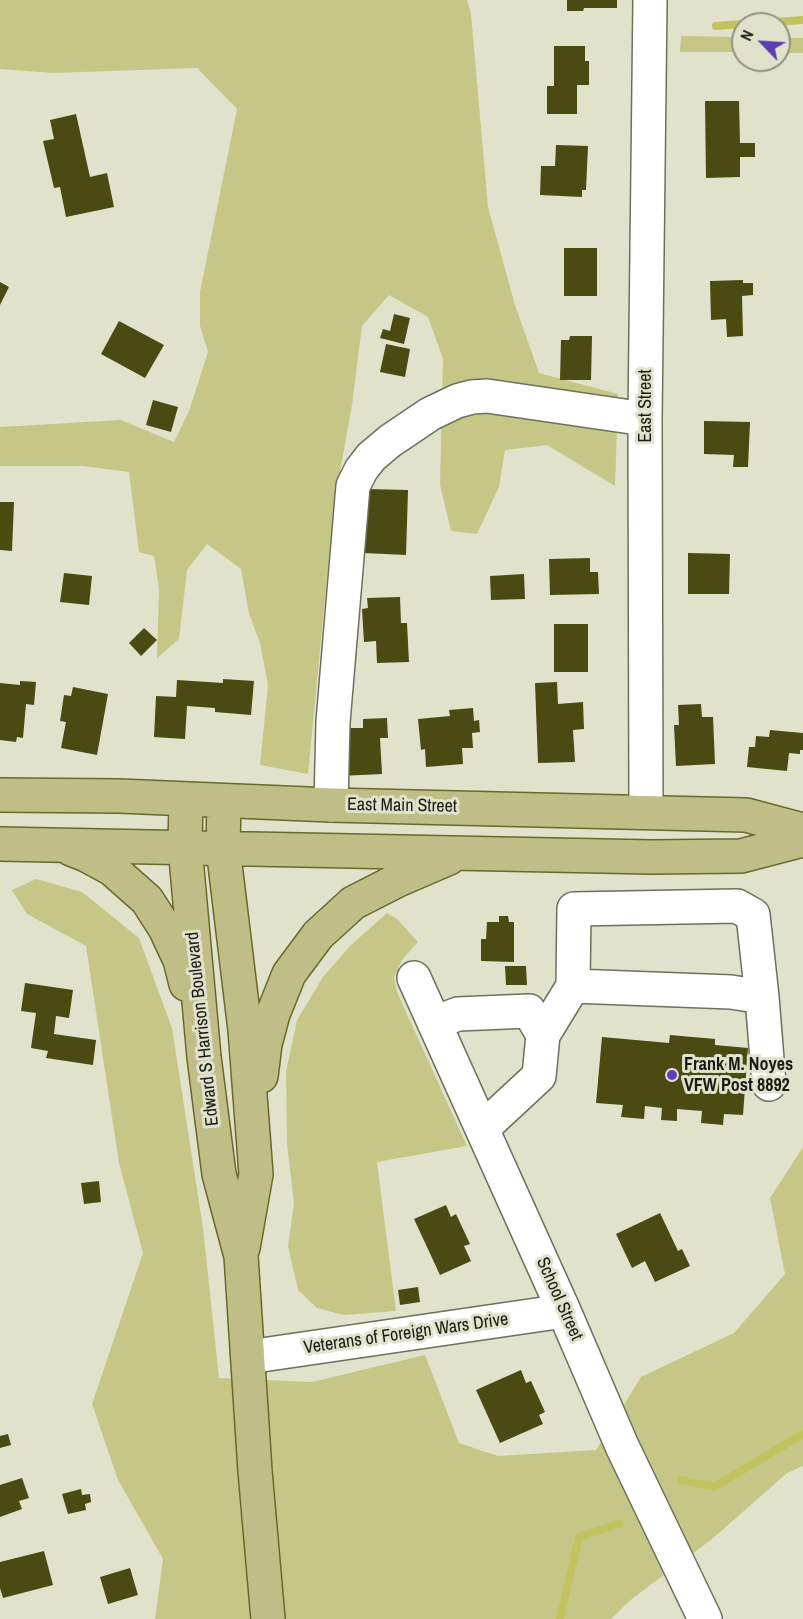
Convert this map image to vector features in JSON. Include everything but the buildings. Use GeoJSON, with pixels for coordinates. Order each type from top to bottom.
{"type":"FeatureCollection","features":[{"type":"Feature","properties":{"kind":"main road","name":"East Main Street"},"geometry":{"type":"LineString","coordinates":[[0,795],[119,796],[331,805],[746,815],[803,830]]}},
{"type":"Feature","properties":{"kind":"main road","name":"Edward S Harrison Boulevard"},"geometry":{"type":"LineString","coordinates":[[186,799],[185,847],[204,1056],[219,1174],[241,1256],[268,1619]]}},
{"type":"Feature","properties":{"kind":"main road","name":"Edward S Harrison Boulevard"},"geometry":{"type":"LineString","coordinates":[[224,801],[223,848],[245,1030],[256,1174],[241,1256]]}},
{"type":"Feature","properties":{"kind":"main road"},"geometry":{"type":"LineString","coordinates":[[0,844],[591,857],[741,856],[803,840]]}},
{"type":"Feature","properties":{"kind":"main road"},"geometry":{"type":"LineString","coordinates":[[55,844],[86,855],[112,869],[147,900],[165,928],[180,960],[204,1056]]}},
{"type":"Feature","properties":{"kind":"main road"},"geometry":{"type":"LineString","coordinates":[[256,1174],[264,1044],[273,1014],[290,974],[318,935],[353,903],[398,880],[458,855]]}},
{"type":"Feature","properties":{"kind":"street","name":"East Street"},"geometry":{"type":"LineString","coordinates":[[646,812],[645,419],[650,0]]}},
{"type":"Feature","properties":{"kind":"street"},"geometry":{"type":"LineString","coordinates":[[331,805],[333,722],[353,486],[370,457],[430,414],[457,401],[472,397],[487,396],[645,419]]}},
{"type":"Feature","properties":{"kind":"street"},"geometry":{"type":"LineString","coordinates":[[482,1129],[539,1076],[543,1035],[573,986],[574,909],[737,906],[753,915],[769,1084]]}},
{"type":"Feature","properties":{"kind":"street","name":"School Street"},"geometry":{"type":"LineString","coordinates":[[414,978],[564,1311],[622,1446],[705,1619]]}},
{"type":"Feature","properties":{"kind":"street"},"geometry":{"type":"LineString","coordinates":[[573,986],[731,992],[762,997]]}},
{"type":"Feature","properties":{"kind":"street"},"geometry":{"type":"LineString","coordinates":[[434,1023],[458,1014],[529,1011],[543,1035]]}},
{"type":"Feature","properties":{"kind":"street","name":"Veterans of Foreign Wars Drive"},"geometry":{"type":"LineString","coordinates":[[248,1357],[564,1311]]}},
{"type":"Feature","properties":{"kind":"green space"},"geometry":{"type":"Polygon","coordinates":[[[0,0],[467,0],[471,14],[488,207],[515,305],[539,373],[618,394],[615,486],[547,445],[505,450],[499,487],[477,534],[451,531],[440,485],[443,359],[428,317],[389,295],[362,326],[352,405],[334,505],[308,774],[260,765],[268,685],[260,643],[249,614],[241,569],[207,544],[187,570],[179,639],[157,658],[159,589],[154,556],[139,552],[129,472],[82,466],[0,466],[0,427],[121,420],[174,442],[189,411],[208,352],[200,326],[200,292],[237,109],[197,68],[53,73],[0,69],[0,0]]]}},
{"type":"Feature","properties":{"kind":"green space"},"geometry":{"type":"Polygon","coordinates":[[[681,36],[731,37],[731,52],[680,52],[681,36]]]}},
{"type":"Feature","properties":{"kind":"green space"},"geometry":{"type":"Polygon","coordinates":[[[791,38],[803,38],[803,53],[791,53],[791,38]]]}},
{"type":"Feature","properties":{"kind":"green space"},"geometry":{"type":"Polygon","coordinates":[[[36,879],[82,892],[139,938],[172,1028],[203,1228],[219,1378],[312,1382],[425,1355],[459,1443],[498,1456],[596,1450],[641,1377],[734,1333],[785,1274],[770,1198],[803,1147],[803,1466],[787,1473],[712,1539],[633,1598],[611,1619],[155,1619],[163,1559],[118,1480],[92,1404],[143,1253],[119,1163],[86,946],[27,914],[12,890],[36,879]]]}},
{"type":"Feature","properties":{"kind":"green space"},"geometry":{"type":"Polygon","coordinates":[[[387,913],[397,919],[418,942],[402,960],[394,977],[397,992],[467,1146],[377,1162],[396,1311],[344,1315],[317,1308],[298,1290],[288,1246],[294,1203],[287,1144],[286,1072],[297,1020],[323,977],[350,946],[387,913]]]}},
{"type":"Feature","properties":{"kind":"waterway"},"geometry":{"type":"LineString","coordinates":[[791,21],[803,20]]}},
{"type":"Feature","properties":{"kind":"waterway"},"geometry":{"type":"LineString","coordinates":[[716,26],[731,25]]}},
{"type":"Feature","properties":{"kind":"waterway"},"geometry":{"type":"LineString","coordinates":[[681,1480],[714,1487],[803,1434]]}},
{"type":"Feature","properties":{"kind":"waterway"},"geometry":{"type":"LineString","coordinates":[[560,1619],[579,1537],[619,1524]]}},
{"type":"Feature","properties":{"kind":"place","name":"Frank M. Noyes VFW Post 8892"},"geometry":{"type":"Point","coordinates":[672,1075]}}]}
